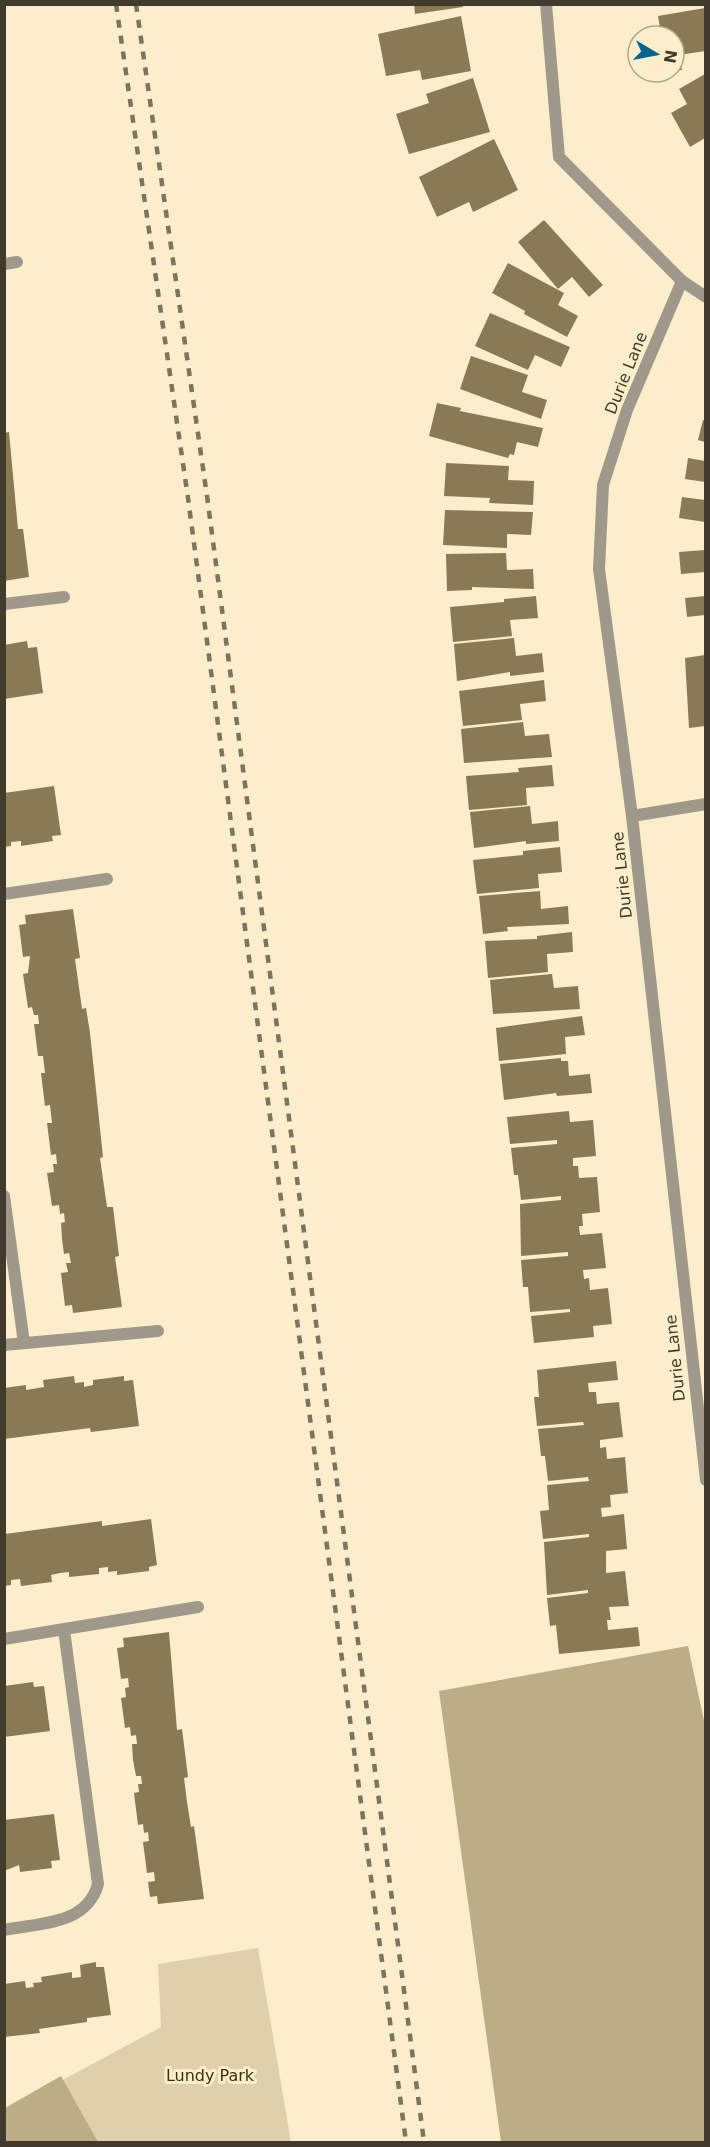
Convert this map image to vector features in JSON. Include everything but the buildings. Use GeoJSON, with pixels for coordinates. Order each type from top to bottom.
{"type":"FeatureCollection","features":[{"type":"Feature","properties":{"kind":"street"},"geometry":{"type":"LineString","coordinates":[[546,4],[559,157],[682,281],[705,297]]}},
{"type":"Feature","properties":{"kind":"street"},"geometry":{"type":"LineString","coordinates":[[4,264],[18,262]]}},
{"type":"Feature","properties":{"kind":"street","name":"Durie Lane"},"geometry":{"type":"LineString","coordinates":[[682,281],[627,410],[603,485],[599,569],[632,816],[705,1480]]}},
{"type":"Feature","properties":{"kind":"street"},"geometry":{"type":"LineString","coordinates":[[4,604],[64,597]]}},
{"type":"Feature","properties":{"kind":"street"},"geometry":{"type":"LineString","coordinates":[[632,816],[705,804]]}},
{"type":"Feature","properties":{"kind":"street"},"geometry":{"type":"LineString","coordinates":[[4,894],[107,879]]}},
{"type":"Feature","properties":{"kind":"street"},"geometry":{"type":"LineString","coordinates":[[4,1196],[24,1343]]}},
{"type":"Feature","properties":{"kind":"street"},"geometry":{"type":"LineString","coordinates":[[4,1345],[158,1331]]}},
{"type":"Feature","properties":{"kind":"street"},"geometry":{"type":"LineString","coordinates":[[4,1640],[198,1607]]}},
{"type":"Feature","properties":{"kind":"street"},"geometry":{"type":"LineString","coordinates":[[4,1930],[72,1917],[88,1905],[95,1895],[98,1884],[64,1630]]}},
{"type":"Feature","properties":{"kind":"green space","name":"Lundy Park"},"geometry":{"type":"Polygon","coordinates":[[[258,1948],[291,2142],[5,2142],[5,2111],[161,2027],[158,1964],[258,1948]]]}},
{"type":"Feature","properties":{"kind":"shaded area"},"geometry":{"type":"Polygon","coordinates":[[[688,1646],[706,1730],[705,2142],[501,2142],[439,1691],[688,1646]]]}},
{"type":"Feature","properties":{"kind":"shaded area"},"geometry":{"type":"Polygon","coordinates":[[[61,2076],[98,2142],[5,2142],[5,2108],[61,2076]]]}},
{"type":"Feature","properties":{"kind":"railway"},"geometry":{"type":"LineString","coordinates":[[116,4],[188,498],[406,2142]]}},
{"type":"Feature","properties":{"kind":"railway"},"geometry":{"type":"LineString","coordinates":[[136,4],[207,496],[424,2142]]}}]}
